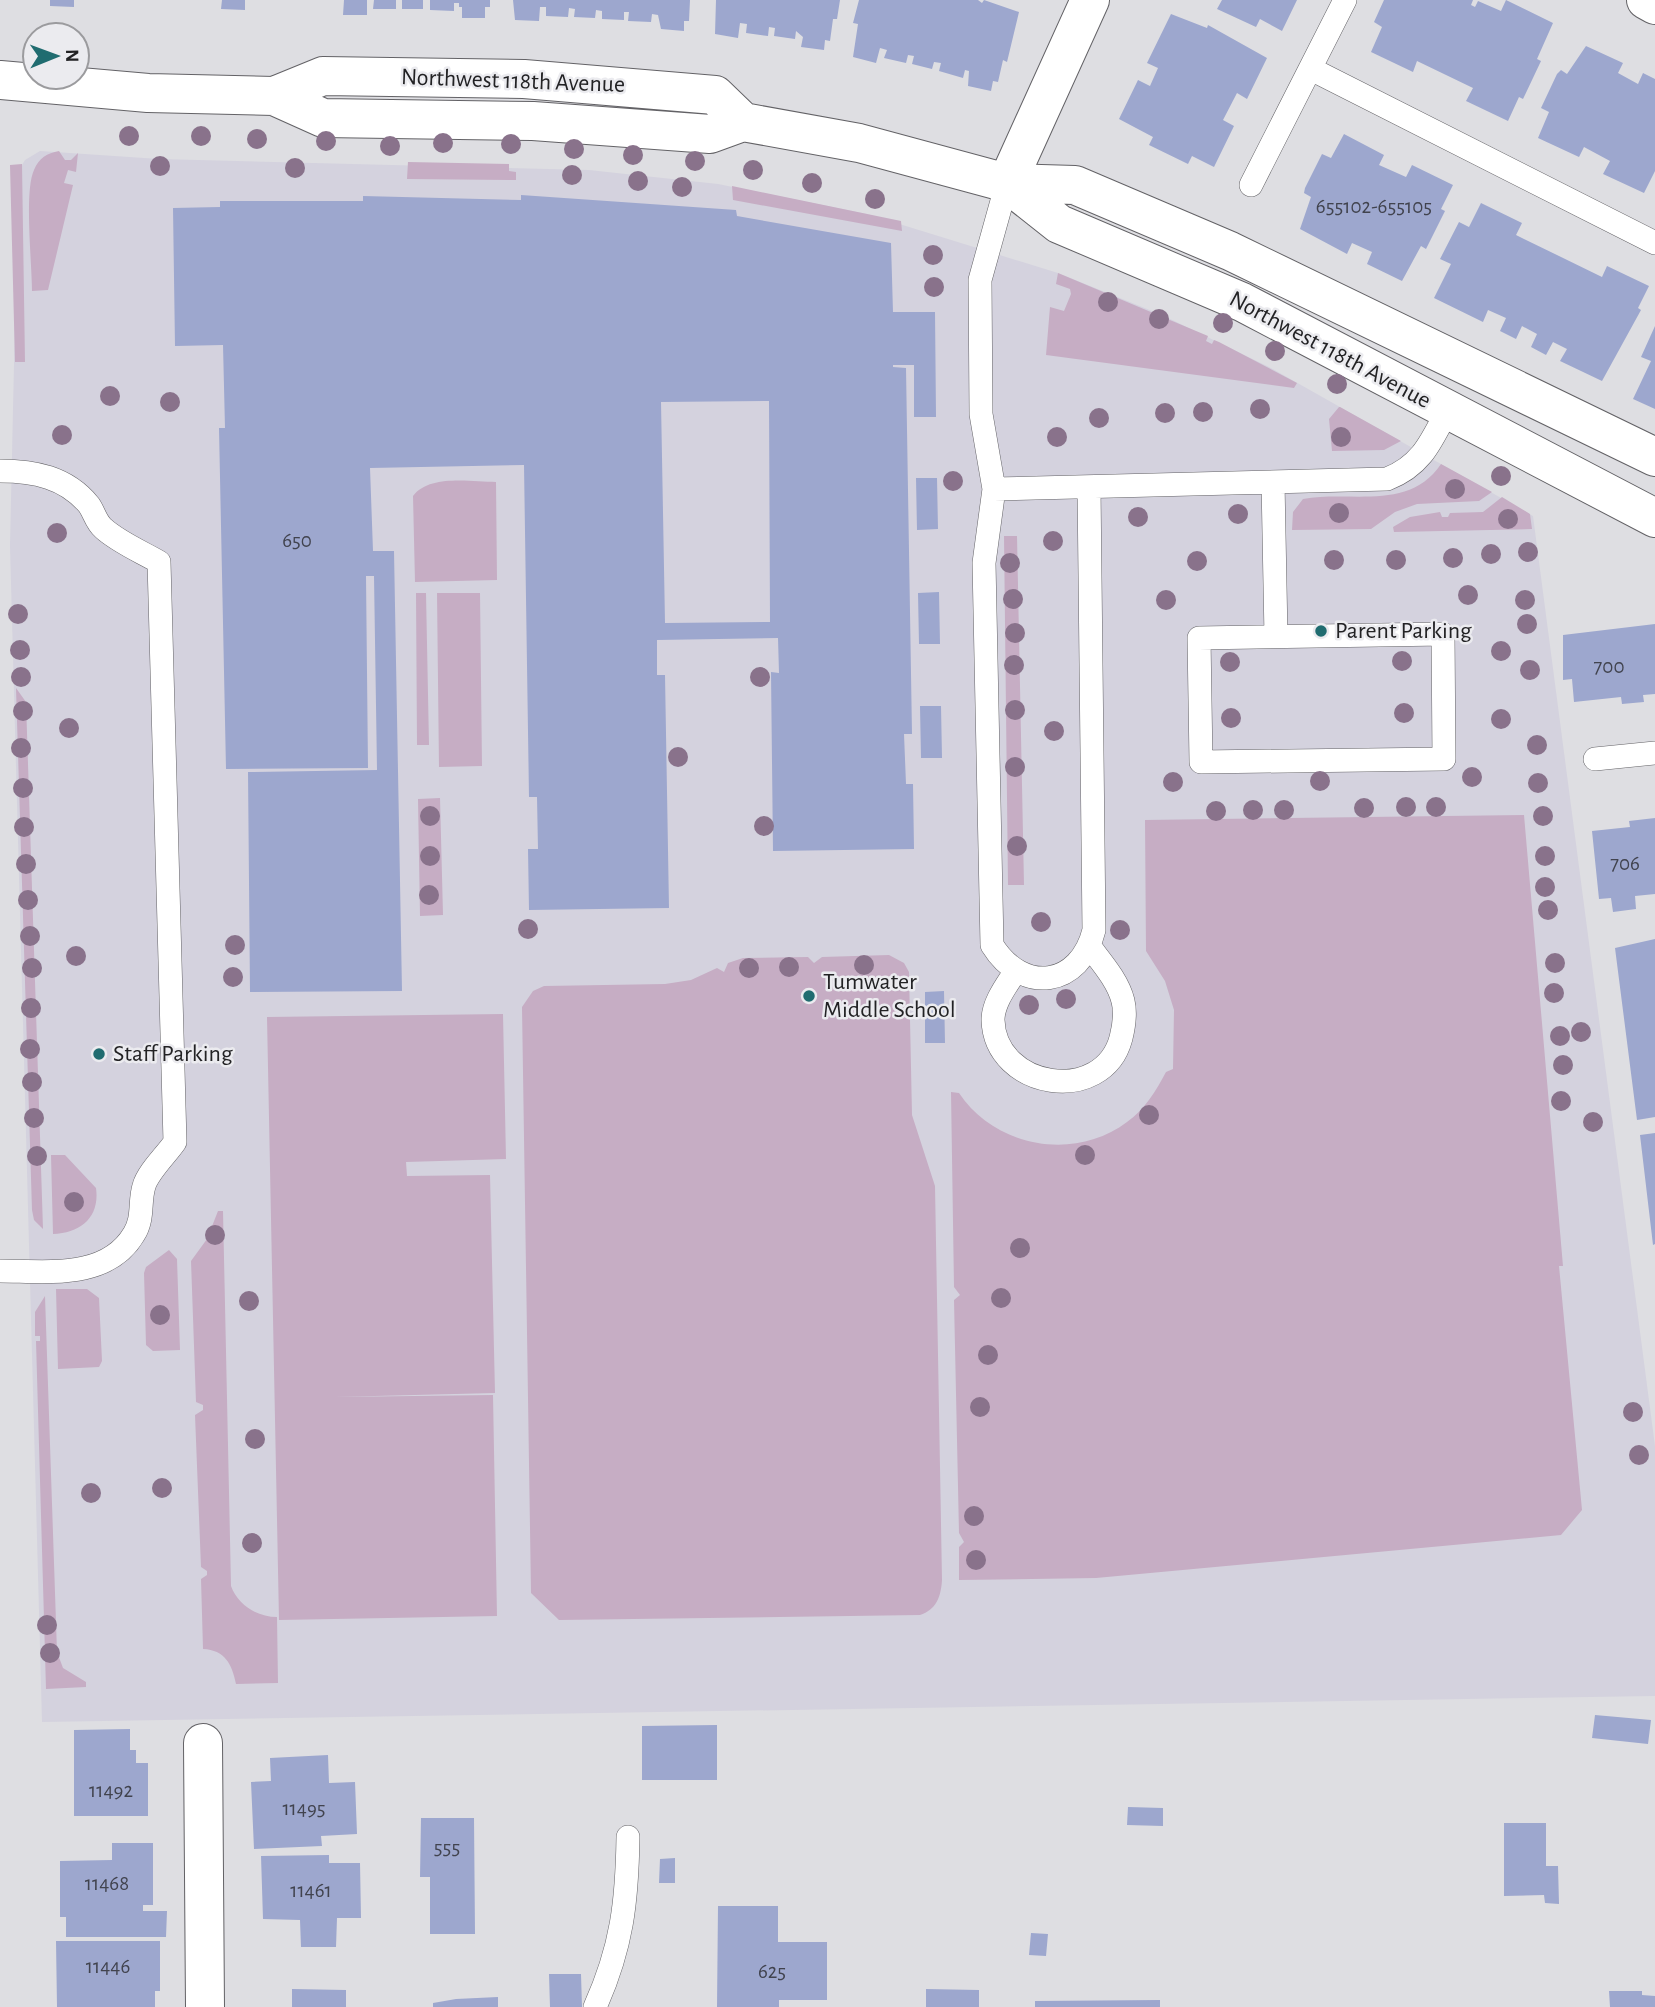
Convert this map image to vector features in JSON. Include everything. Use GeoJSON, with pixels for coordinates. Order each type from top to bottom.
{"type":"FeatureCollection","features":[{"type":"Feature","properties":{"kind":"street"},"geometry":{"type":"LineString","coordinates":[[1007,183],[1090,0]]}},
{"type":"Feature","properties":{"kind":"street"},"geometry":{"type":"LineString","coordinates":[[1646,0],[1655,5]]}},
{"type":"Feature","properties":{"kind":"street","name":"Northwest 118th Avenue"},"geometry":{"type":"LineString","coordinates":[[0,80],[148,93],[274,96],[323,118],[533,121],[710,134],[743,122],[870,146],[1007,183],[1075,185],[1172,224],[1655,457]]}},
{"type":"Feature","properties":{"kind":"street","name":"Northwest 118th Avenue"},"geometry":{"type":"LineString","coordinates":[[1007,183],[1059,224],[1242,302],[1655,518]]}},
{"type":"Feature","properties":{"kind":"street"},"geometry":{"type":"LineString","coordinates":[[203,1743],[205,2007]]}},
{"type":"Feature","properties":{"kind":"lane"},"geometry":{"type":"LineString","coordinates":[[1251,185],[1345,0]]}},
{"type":"Feature","properties":{"kind":"lane"},"geometry":{"type":"LineString","coordinates":[[1311,69],[1655,243]]}},
{"type":"Feature","properties":{"kind":"lane"},"geometry":{"type":"LineString","coordinates":[[1007,183],[980,280],[981,414],[994,489],[984,563],[992,945],[1001,960],[1014,972],[1031,978],[1049,978],[1066,972],[1080,962],[1090,947],[1094,929],[1089,487]]}},
{"type":"Feature","properties":{"kind":"lane"},"geometry":{"type":"LineString","coordinates":[[994,489],[1387,479],[1406,471],[1423,456],[1447,411]]}},
{"type":"Feature","properties":{"kind":"lane"},"geometry":{"type":"LineString","coordinates":[[0,471],[25,471],[49,477],[72,488],[89,505],[102,527],[159,562],[176,1142],[144,1186],[143,1210],[139,1222],[134,1233],[118,1252],[97,1265],[72,1270],[0,1271]]}},
{"type":"Feature","properties":{"kind":"lane"},"geometry":{"type":"LineString","coordinates":[[1273,482],[1276,636]]}},
{"type":"Feature","properties":{"kind":"lane"},"geometry":{"type":"LineString","coordinates":[[1443,634],[1444,759],[1201,762],[1199,638],[1276,636],[1443,634]]}},
{"type":"Feature","properties":{"kind":"lane"},"geometry":{"type":"LineString","coordinates":[[1595,759],[1655,753]]}},
{"type":"Feature","properties":{"kind":"lane"},"geometry":{"type":"LineString","coordinates":[[1014,972],[1000,995],[993,1019],[997,1040],[1009,1060],[1026,1074],[1046,1082],[1068,1082],[1089,1076],[1106,1063],[1119,1045],[1125,1024],[1124,1002],[1114,980],[1090,947]]}},
{"type":"Feature","properties":{"kind":"lane"},"geometry":{"type":"LineString","coordinates":[[595,2007],[612,1970],[627,1903],[628,1838]]}},
{"type":"Feature","properties":{"kind":"shaded area","name":"Tumwater Middle School"},"geometry":{"type":"Polygon","coordinates":[[[40,151],[159,159],[589,170],[718,184],[867,214],[1058,273],[1162,315],[1269,367],[1533,516],[1655,1446],[1655,1696],[42,1722],[10,546],[18,182],[19,170],[25,160],[40,151]]]}},
{"type":"Feature","properties":{"kind":"shaded area"},"geometry":{"type":"Polygon","coordinates":[[[59,151],[65,160],[71,160],[78,153],[76,172],[68,170],[64,183],[73,185],[48,290],[32,291],[29,210],[31,180],[41,159],[59,151]]]}},
{"type":"Feature","properties":{"kind":"shaded area"},"geometry":{"type":"Polygon","coordinates":[[[408,162],[509,164],[509,171],[516,172],[516,180],[407,179],[408,162]]]}},
{"type":"Feature","properties":{"kind":"shaded area"},"geometry":{"type":"Polygon","coordinates":[[[22,164],[25,362],[15,362],[10,165],[22,164]]]}},
{"type":"Feature","properties":{"kind":"shaded area"},"geometry":{"type":"Polygon","coordinates":[[[732,186],[901,221],[902,231],[733,200],[732,186]]]}},
{"type":"Feature","properties":{"kind":"shaded area"},"geometry":{"type":"Polygon","coordinates":[[[1058,273],[1208,336],[1206,341],[1212,344],[1214,340],[1219,342],[1297,383],[1294,388],[1046,355],[1050,307],[1064,311],[1071,294],[1070,289],[1056,284],[1058,273]]]}},
{"type":"Feature","properties":{"kind":"shaded area"},"geometry":{"type":"Polygon","coordinates":[[[1339,407],[1401,441],[1384,450],[1332,451],[1329,419],[1339,407]]]}},
{"type":"Feature","properties":{"kind":"shaded area"},"geometry":{"type":"Polygon","coordinates":[[[1441,464],[1492,492],[1479,501],[1417,504],[1395,512],[1371,529],[1292,530],[1293,512],[1303,499],[1396,494],[1428,479],[1441,464]]]}},
{"type":"Feature","properties":{"kind":"shaded area"},"geometry":{"type":"Polygon","coordinates":[[[440,482],[496,482],[497,580],[415,582],[413,496],[420,489],[440,482]]]}},
{"type":"Feature","properties":{"kind":"shaded area"},"geometry":{"type":"Polygon","coordinates":[[[1502,497],[1530,514],[1532,529],[1394,532],[1393,527],[1410,517],[1440,512],[1442,517],[1448,517],[1450,513],[1483,512],[1502,497]]]}},
{"type":"Feature","properties":{"kind":"shaded area"},"geometry":{"type":"Polygon","coordinates":[[[1004,536],[1017,536],[1024,885],[1008,885],[1004,536]]]}},
{"type":"Feature","properties":{"kind":"shaded area"},"geometry":{"type":"Polygon","coordinates":[[[416,593],[426,593],[429,745],[417,745],[416,593]]]}},
{"type":"Feature","properties":{"kind":"shaded area"},"geometry":{"type":"Polygon","coordinates":[[[437,593],[480,593],[482,766],[439,767],[437,593]]]}},
{"type":"Feature","properties":{"kind":"shaded area"},"geometry":{"type":"Polygon","coordinates":[[[16,688],[26,702],[43,1229],[34,1220],[32,1210],[16,688]]]}},
{"type":"Feature","properties":{"kind":"shaded area"},"geometry":{"type":"Polygon","coordinates":[[[440,798],[443,915],[420,916],[418,799],[440,798]]]}},
{"type":"Feature","properties":{"kind":"shaded area"},"geometry":{"type":"Polygon","coordinates":[[[1524,815],[1563,1266],[1559,1266],[1582,1510],[1561,1535],[1096,1578],[959,1580],[959,1547],[964,1542],[959,1533],[954,1300],[960,1295],[954,1287],[951,1092],[959,1093],[974,1111],[993,1126],[1037,1143],[1060,1145],[1083,1142],[1106,1134],[1127,1122],[1150,1099],[1166,1072],[1173,1069],[1174,1010],[1165,981],[1146,951],[1145,820],[1524,815]]]}},
{"type":"Feature","properties":{"kind":"shaded area"},"geometry":{"type":"Polygon","coordinates":[[[889,955],[904,963],[909,972],[912,1115],[935,1186],[942,1580],[937,1602],[930,1610],[920,1615],[559,1620],[531,1593],[522,1007],[533,991],[544,986],[665,984],[691,980],[717,968],[724,972],[728,963],[743,958],[808,957],[814,963],[822,957],[889,955]]]}},
{"type":"Feature","properties":{"kind":"shaded area"},"geometry":{"type":"Polygon","coordinates":[[[503,1014],[506,1159],[406,1162],[407,1176],[490,1175],[495,1393],[334,1397],[493,1395],[497,1616],[279,1620],[267,1017],[503,1014]]]}},
{"type":"Feature","properties":{"kind":"shaded area"},"geometry":{"type":"Polygon","coordinates":[[[51,1155],[65,1155],[96,1188],[95,1207],[86,1222],[72,1230],[53,1234],[51,1155]]]}},
{"type":"Feature","properties":{"kind":"shaded area"},"geometry":{"type":"Polygon","coordinates":[[[218,1211],[223,1211],[231,1586],[238,1599],[249,1609],[262,1615],[277,1617],[278,1683],[236,1684],[226,1659],[217,1652],[203,1649],[201,1579],[207,1575],[207,1571],[201,1567],[195,1415],[203,1410],[203,1405],[196,1402],[191,1261],[207,1239],[218,1211]]]}},
{"type":"Feature","properties":{"kind":"shaded area"},"geometry":{"type":"Polygon","coordinates":[[[169,1250],[177,1259],[180,1350],[153,1351],[146,1345],[144,1273],[146,1267],[169,1250]]]}},
{"type":"Feature","properties":{"kind":"shaded area"},"geometry":{"type":"Polygon","coordinates":[[[56,1289],[87,1289],[99,1298],[102,1361],[99,1367],[58,1369],[56,1289]]]}},
{"type":"Feature","properties":{"kind":"shaded area"},"geometry":{"type":"Polygon","coordinates":[[[45,1296],[57,1652],[63,1668],[86,1682],[86,1687],[46,1689],[36,1341],[40,1341],[40,1336],[35,1336],[35,1312],[45,1296]]]}},
{"type":"Feature","properties":{"kind":"building"},"geometry":{"type":"Polygon","coordinates":[[[50,0],[74,0],[74,7],[50,6],[50,0]]]}},
{"type":"Feature","properties":{"kind":"building"},"geometry":{"type":"Polygon","coordinates":[[[222,0],[245,0],[245,10],[221,9],[222,0]]]}},
{"type":"Feature","properties":{"kind":"building"},"geometry":{"type":"Polygon","coordinates":[[[344,0],[367,0],[367,15],[343,15],[344,0]]]}},
{"type":"Feature","properties":{"kind":"building"},"geometry":{"type":"Polygon","coordinates":[[[374,0],[396,0],[396,9],[373,9],[374,0]]]}},
{"type":"Feature","properties":{"kind":"building"},"geometry":{"type":"Polygon","coordinates":[[[402,0],[423,0],[423,9],[402,9],[402,0]]]}},
{"type":"Feature","properties":{"kind":"building"},"geometry":{"type":"Polygon","coordinates":[[[430,0],[490,0],[490,7],[485,7],[485,18],[462,18],[462,7],[459,7],[459,3],[454,3],[454,11],[430,10],[430,0]]]}},
{"type":"Feature","properties":{"kind":"building"},"geometry":{"type":"Polygon","coordinates":[[[513,0],[690,0],[689,21],[684,21],[684,31],[661,29],[658,15],[652,14],[651,22],[628,21],[629,12],[624,12],[624,20],[602,19],[602,11],[596,10],[595,18],[574,17],[575,9],[569,8],[568,17],[546,16],[546,7],[540,7],[539,21],[515,20],[513,0]]]}},
{"type":"Feature","properties":{"kind":"building"},"geometry":{"type":"Polygon","coordinates":[[[716,0],[840,0],[837,19],[833,19],[830,41],[825,40],[824,50],[801,47],[803,37],[796,31],[795,39],[774,36],[775,28],[769,27],[768,36],[746,33],[747,24],[740,23],[738,38],[715,34],[716,0]]]}},
{"type":"Feature","properties":{"kind":"building"},"geometry":{"type":"Polygon","coordinates":[[[859,0],[978,0],[982,3],[984,0],[1019,12],[1007,62],[1003,60],[998,82],[993,81],[991,91],[968,86],[969,71],[965,70],[963,78],[939,71],[941,63],[934,62],[932,69],[912,64],[914,56],[908,55],[906,63],[884,58],[887,50],[880,48],[876,63],[853,57],[858,24],[853,23],[859,0]]]}},
{"type":"Feature","properties":{"kind":"building"},"geometry":{"type":"Polygon","coordinates":[[[1222,0],[1297,0],[1282,31],[1260,19],[1256,27],[1217,9],[1222,0]]]}},
{"type":"Feature","properties":{"kind":"building"},"geometry":{"type":"Polygon","coordinates":[[[1384,0],[1473,0],[1471,5],[1475,7],[1478,1],[1501,11],[1506,0],[1553,23],[1537,59],[1541,61],[1523,99],[1519,97],[1508,121],[1466,101],[1473,88],[1417,61],[1413,72],[1371,52],[1382,27],[1374,22],[1384,0]]]}},
{"type":"Feature","properties":{"kind":"building"},"geometry":{"type":"Polygon","coordinates":[[[1171,14],[1207,28],[1208,25],[1267,58],[1247,99],[1237,93],[1223,120],[1234,126],[1214,167],[1192,156],[1188,164],[1149,145],[1153,137],[1119,119],[1138,80],[1150,86],[1158,68],[1147,63],[1171,14]]]}},
{"type":"Feature","properties":{"kind":"building"},"geometry":{"type":"Polygon","coordinates":[[[1586,46],[1623,63],[1618,73],[1638,84],[1643,73],[1655,79],[1655,171],[1644,193],[1603,174],[1610,161],[1584,147],[1579,157],[1538,138],[1549,112],[1541,108],[1557,74],[1561,70],[1567,74],[1586,46]]]}},
{"type":"Feature","properties":{"kind":"building"},"geometry":{"type":"Polygon","coordinates":[[[1344,134],[1384,155],[1379,165],[1406,177],[1412,165],[1453,185],[1441,209],[1445,211],[1426,249],[1421,246],[1402,281],[1367,264],[1372,252],[1352,243],[1347,254],[1300,229],[1311,197],[1304,193],[1305,188],[1322,154],[1331,158],[1344,134]]]}},
{"type":"Feature","properties":{"kind":"building"},"geometry":{"type":"Polygon","coordinates":[[[521,195],[736,210],[737,216],[891,243],[893,312],[935,312],[936,417],[914,417],[914,365],[893,365],[906,368],[912,734],[904,734],[906,784],[913,784],[914,849],[773,851],[771,672],[779,673],[778,638],[657,640],[657,675],[665,675],[669,908],[529,910],[528,849],[538,849],[537,797],[529,797],[524,465],[370,468],[373,551],[394,551],[402,991],[250,992],[248,772],[377,770],[374,576],[366,576],[368,768],[226,769],[219,428],[225,428],[223,345],[175,346],[173,208],[220,207],[220,201],[363,201],[363,196],[521,200],[521,195]],[[769,401],[661,402],[665,623],[770,622],[769,401]]]}},
{"type":"Feature","properties":{"kind":"building"},"geometry":{"type":"Polygon","coordinates":[[[1481,203],[1522,223],[1516,235],[1602,277],[1607,266],[1649,286],[1638,308],[1641,310],[1602,381],[1560,361],[1567,349],[1553,342],[1546,355],[1531,347],[1537,334],[1522,326],[1516,339],[1500,331],[1506,318],[1488,310],[1483,322],[1434,298],[1451,264],[1440,259],[1459,222],[1469,227],[1481,203]]]}},
{"type":"Feature","properties":{"kind":"building"},"geometry":{"type":"Polygon","coordinates":[[[1655,326],[1655,409],[1633,399],[1651,361],[1641,357],[1655,326]]]}},
{"type":"Feature","properties":{"kind":"building"},"geometry":{"type":"Polygon","coordinates":[[[916,478],[937,478],[938,529],[917,530],[916,478]]]}},
{"type":"Feature","properties":{"kind":"building"},"geometry":{"type":"Polygon","coordinates":[[[939,592],[940,644],[919,644],[918,593],[939,592]]]}},
{"type":"Feature","properties":{"kind":"building"},"geometry":{"type":"Polygon","coordinates":[[[1655,624],[1655,694],[1643,695],[1644,702],[1622,704],[1621,697],[1574,702],[1572,679],[1563,680],[1563,635],[1655,624]]]}},
{"type":"Feature","properties":{"kind":"building"},"geometry":{"type":"Polygon","coordinates":[[[920,706],[941,706],[942,758],[921,758],[920,706]]]}},
{"type":"Feature","properties":{"kind":"building"},"geometry":{"type":"Polygon","coordinates":[[[1655,818],[1655,894],[1635,896],[1636,909],[1613,912],[1611,898],[1599,899],[1592,831],[1630,827],[1629,821],[1655,818]]]}},
{"type":"Feature","properties":{"kind":"building"},"geometry":{"type":"Polygon","coordinates":[[[1655,939],[1655,1117],[1637,1120],[1615,948],[1655,939]]]}},
{"type":"Feature","properties":{"kind":"building"},"geometry":{"type":"Polygon","coordinates":[[[944,991],[945,1043],[925,1043],[925,992],[944,991]]]}},
{"type":"Feature","properties":{"kind":"building"},"geometry":{"type":"Polygon","coordinates":[[[1655,1133],[1655,1244],[1653,1245],[1640,1135],[1655,1133]]]}},
{"type":"Feature","properties":{"kind":"building"},"geometry":{"type":"Polygon","coordinates":[[[1595,1715],[1651,1720],[1648,1744],[1592,1738],[1595,1715]]]}},
{"type":"Feature","properties":{"kind":"building"},"geometry":{"type":"Polygon","coordinates":[[[717,1725],[717,1780],[642,1780],[642,1726],[717,1725]]]}},
{"type":"Feature","properties":{"kind":"building"},"geometry":{"type":"Polygon","coordinates":[[[130,1729],[130,1750],[136,1750],[136,1763],[148,1763],[148,1816],[74,1816],[74,1730],[130,1729]]]}},
{"type":"Feature","properties":{"kind":"building"},"geometry":{"type":"Polygon","coordinates":[[[328,1755],[329,1783],[355,1782],[357,1834],[321,1836],[322,1846],[254,1849],[251,1782],[271,1781],[270,1758],[328,1755]]]}},
{"type":"Feature","properties":{"kind":"building"},"geometry":{"type":"Polygon","coordinates":[[[1128,1807],[1163,1808],[1163,1826],[1127,1825],[1128,1807]]]}},
{"type":"Feature","properties":{"kind":"building"},"geometry":{"type":"Polygon","coordinates":[[[421,1818],[474,1818],[475,1934],[430,1934],[430,1877],[420,1877],[421,1818]]]}},
{"type":"Feature","properties":{"kind":"building"},"geometry":{"type":"Polygon","coordinates":[[[1504,1823],[1546,1823],[1546,1866],[1558,1866],[1559,1904],[1545,1903],[1544,1895],[1504,1896],[1504,1823]]]}},
{"type":"Feature","properties":{"kind":"building"},"geometry":{"type":"Polygon","coordinates":[[[112,1843],[153,1843],[153,1905],[143,1905],[143,1911],[167,1911],[166,1937],[66,1937],[66,1917],[60,1917],[60,1861],[112,1860],[112,1843]]]}},
{"type":"Feature","properties":{"kind":"building"},"geometry":{"type":"Polygon","coordinates":[[[329,1855],[329,1863],[360,1863],[361,1918],[337,1918],[336,1947],[301,1947],[300,1920],[263,1919],[261,1856],[329,1855]]]}},
{"type":"Feature","properties":{"kind":"building"},"geometry":{"type":"Polygon","coordinates":[[[675,1858],[675,1883],[659,1883],[660,1859],[675,1858]]]}},
{"type":"Feature","properties":{"kind":"building"},"geometry":{"type":"Polygon","coordinates":[[[718,1906],[778,1906],[778,1942],[827,1942],[827,2000],[779,2000],[779,2007],[717,2007],[718,1906]]]}},
{"type":"Feature","properties":{"kind":"building"},"geometry":{"type":"Polygon","coordinates":[[[1031,1933],[1048,1934],[1046,1956],[1029,1955],[1031,1933]]]}},
{"type":"Feature","properties":{"kind":"building"},"geometry":{"type":"Polygon","coordinates":[[[56,1941],[160,1941],[160,1991],[155,1991],[155,2007],[57,2007],[56,1941]]]}},
{"type":"Feature","properties":{"kind":"building"},"geometry":{"type":"Polygon","coordinates":[[[549,1974],[581,1974],[582,2007],[550,2007],[549,1974]]]}},
{"type":"Feature","properties":{"kind":"building"},"geometry":{"type":"Polygon","coordinates":[[[292,1989],[346,1990],[346,2007],[292,2007],[292,1989]]]}},
{"type":"Feature","properties":{"kind":"building"},"geometry":{"type":"Polygon","coordinates":[[[926,1989],[979,1990],[979,2007],[926,2007],[926,1989]]]}},
{"type":"Feature","properties":{"kind":"building"},"geometry":{"type":"Polygon","coordinates":[[[1609,1991],[1642,1991],[1642,1995],[1655,1996],[1655,2007],[1610,2007],[1609,1991]]]}},
{"type":"Feature","properties":{"kind":"building"},"geometry":{"type":"Polygon","coordinates":[[[498,1997],[498,2007],[433,2007],[433,2003],[456,1999],[498,1997]]]}},
{"type":"Feature","properties":{"kind":"building"},"geometry":{"type":"Polygon","coordinates":[[[1160,2000],[1160,2007],[1035,2007],[1035,2001],[1160,2000]]]}},
{"type":"Feature","properties":{"kind":"place","name":"Parent Parking"},"geometry":{"type":"Point","coordinates":[1321,631]}},
{"type":"Feature","properties":{"kind":"place","name":"Tumwater Middle School"},"geometry":{"type":"Point","coordinates":[809,996]}},
{"type":"Feature","properties":{"kind":"place","name":"Staff Parking"},"geometry":{"type":"Point","coordinates":[99,1054]}}]}
